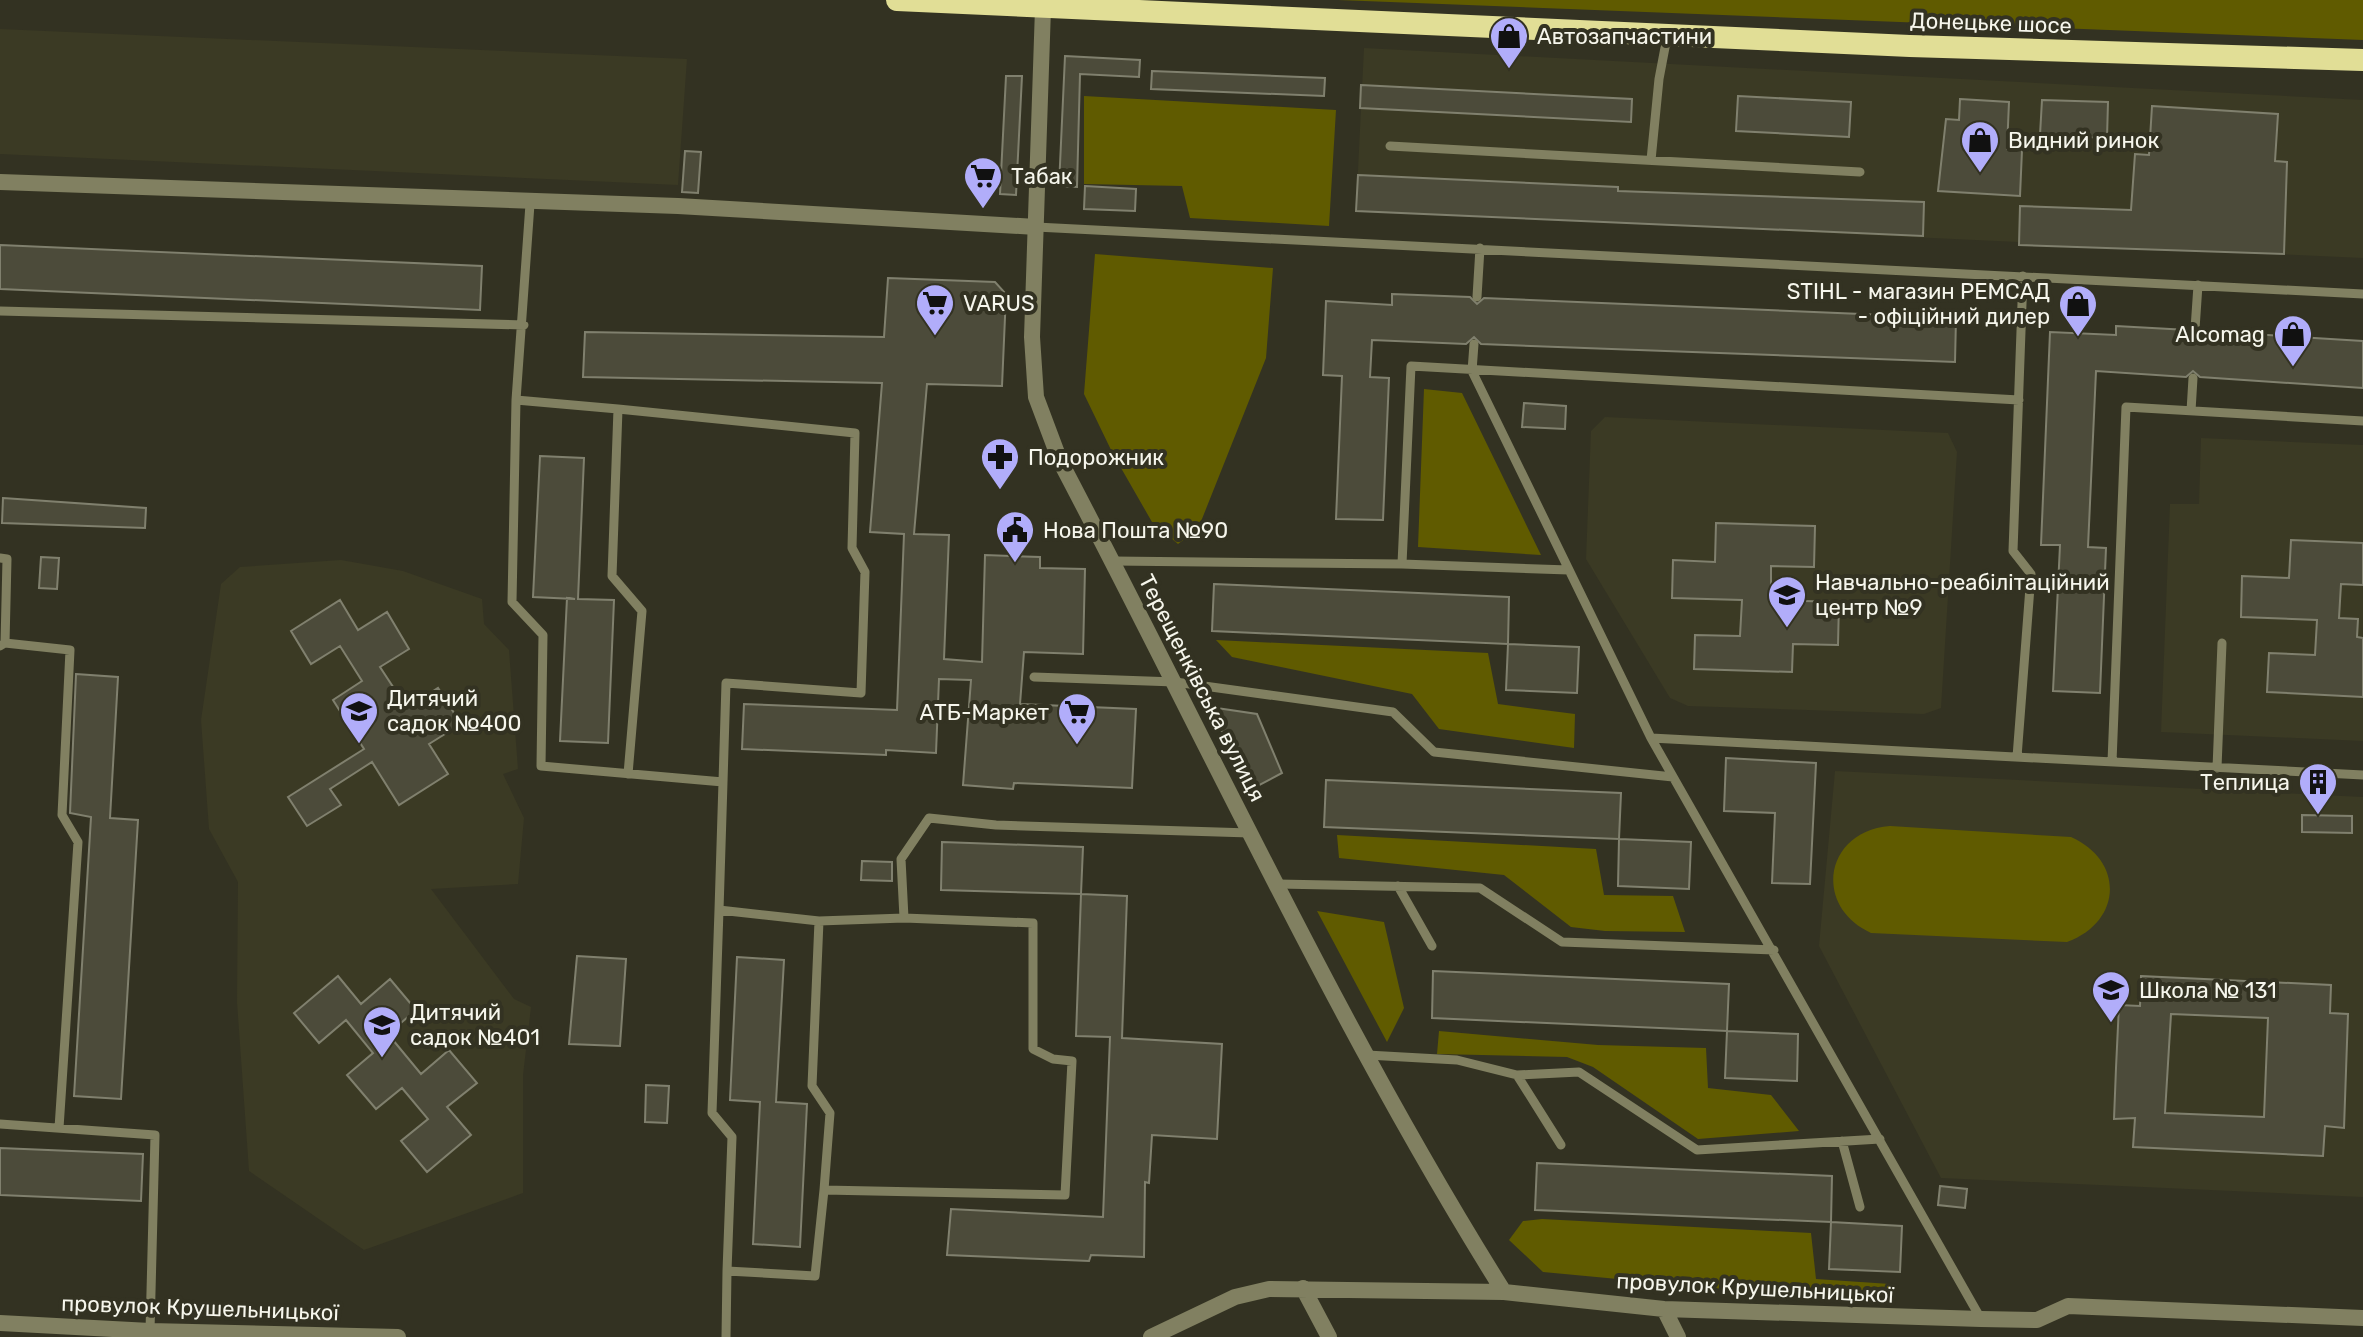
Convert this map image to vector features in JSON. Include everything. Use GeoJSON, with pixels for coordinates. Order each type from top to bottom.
{"type":"FeatureCollection","features":[{"type":"Feature","properties":{"kind":"highway","name":"Донецьке шосе"},"geometry":{"type":"LineString","coordinates":[[897,0],[1043,8],[1365,10],[1668,34],[1910,46],[2363,60]]}},
{"type":"Feature","properties":{"kind":"street","name":"Терещенківська вулиця"},"geometry":{"type":"LineString","coordinates":[[1043,8],[1032,337],[1036,397],[1060,461],[1250,833],[1367,1055],[1504,1292]]}},
{"type":"Feature","properties":{"kind":"street"},"geometry":{"type":"LineString","coordinates":[[0,182],[530,204],[678,206],[1036,227]]}},
{"type":"Feature","properties":{"kind":"street"},"geometry":{"type":"LineString","coordinates":[[1303,1288],[1329,1337]]}},
{"type":"Feature","properties":{"kind":"street","name":"провулок Крушельницької"},"geometry":{"type":"LineString","coordinates":[[1151,1337],[1235,1297],[1269,1289],[1303,1288],[1504,1292],[1664,1309],[1981,1319],[2036,1329],[2068,1306],[2363,1318]]}},
{"type":"Feature","properties":{"kind":"street"},"geometry":{"type":"LineString","coordinates":[[1664,1309],[1678,1337]]}},
{"type":"Feature","properties":{"kind":"street","name":"провулок Крушельницької"},"geometry":{"type":"LineString","coordinates":[[0,1323],[150,1331],[398,1337]]}},
{"type":"Feature","properties":{"kind":"lane"},"geometry":{"type":"LineString","coordinates":[[1651,160],[1659,79],[1668,34]]}},
{"type":"Feature","properties":{"kind":"lane"},"geometry":{"type":"LineString","coordinates":[[1390,146],[1860,172]]}},
{"type":"Feature","properties":{"kind":"lane"},"geometry":{"type":"LineString","coordinates":[[530,204],[524,325],[516,400],[512,602],[543,635],[541,766],[723,782]]}},
{"type":"Feature","properties":{"kind":"lane"},"geometry":{"type":"LineString","coordinates":[[1036,227],[2363,294]]}},
{"type":"Feature","properties":{"kind":"lane"},"geometry":{"type":"LineString","coordinates":[[1477,297],[1480,248]]}},
{"type":"Feature","properties":{"kind":"lane"},"geometry":{"type":"LineString","coordinates":[[2017,757],[2031,574],[2013,551],[2023,276]]}},
{"type":"Feature","properties":{"kind":"lane"},"geometry":{"type":"LineString","coordinates":[[2195,329],[2198,285]]}},
{"type":"Feature","properties":{"kind":"lane"},"geometry":{"type":"LineString","coordinates":[[0,311],[524,325]]}},
{"type":"Feature","properties":{"kind":"lane"},"geometry":{"type":"LineString","coordinates":[[1474,344],[1472,371],[1651,738],[1981,1319]]}},
{"type":"Feature","properties":{"kind":"lane"},"geometry":{"type":"LineString","coordinates":[[1402,564],[1411,366],[2019,400]]}},
{"type":"Feature","properties":{"kind":"lane"},"geometry":{"type":"LineString","coordinates":[[2191,411],[2193,378]]}},
{"type":"Feature","properties":{"kind":"lane"},"geometry":{"type":"LineString","coordinates":[[516,400],[855,433],[852,548],[865,572],[861,693],[726,683],[712,1113],[732,1137],[726,1337]]}},
{"type":"Feature","properties":{"kind":"lane"},"geometry":{"type":"LineString","coordinates":[[2112,762],[2126,407],[2363,421]]}},
{"type":"Feature","properties":{"kind":"lane"},"geometry":{"type":"LineString","coordinates":[[618,409],[612,576],[642,611],[628,774]]}},
{"type":"Feature","properties":{"kind":"lane"},"geometry":{"type":"LineString","coordinates":[[0,558],[7,559],[3,644],[70,650],[62,815],[78,842],[59,1128]]}},
{"type":"Feature","properties":{"kind":"lane"},"geometry":{"type":"LineString","coordinates":[[1113,561],[1402,564],[1569,570]]}},
{"type":"Feature","properties":{"kind":"lane"},"geometry":{"type":"LineString","coordinates":[[2217,768],[2222,643]]}},
{"type":"Feature","properties":{"kind":"lane"},"geometry":{"type":"LineString","coordinates":[[1034,677],[1175,682],[1393,712],[1434,752],[1673,777]]}},
{"type":"Feature","properties":{"kind":"lane"},"geometry":{"type":"LineString","coordinates":[[1651,738],[2363,775]]}},
{"type":"Feature","properties":{"kind":"lane"},"geometry":{"type":"LineString","coordinates":[[904,918],[901,859],[929,818],[996,825],[1250,833]]}},
{"type":"Feature","properties":{"kind":"lane"},"geometry":{"type":"LineString","coordinates":[[1278,884],[1480,888],[1562,942],[1774,950]]}},
{"type":"Feature","properties":{"kind":"lane"},"geometry":{"type":"LineString","coordinates":[[1398,886],[1432,946]]}},
{"type":"Feature","properties":{"kind":"lane"},"geometry":{"type":"LineString","coordinates":[[719,910],[819,921],[904,918],[1033,923],[1033,1049],[1053,1059],[1072,1061],[1065,1195],[824,1190]]}},
{"type":"Feature","properties":{"kind":"lane"},"geometry":{"type":"LineString","coordinates":[[727,1271],[815,1276],[830,1113],[812,1086],[819,921]]}},
{"type":"Feature","properties":{"kind":"lane"},"geometry":{"type":"LineString","coordinates":[[1367,1055],[1457,1060],[1517,1075],[1579,1072],[1697,1150],[1880,1139]]}},
{"type":"Feature","properties":{"kind":"lane"},"geometry":{"type":"LineString","coordinates":[[1517,1075],[1561,1145]]}},
{"type":"Feature","properties":{"kind":"lane"},"geometry":{"type":"LineString","coordinates":[[0,1124],[155,1135],[150,1331]]}},
{"type":"Feature","properties":{"kind":"lane"},"geometry":{"type":"LineString","coordinates":[[1842,1141],[1860,1207]]}},
{"type":"Feature","properties":{"kind":"shaded area"},"geometry":{"type":"Polygon","coordinates":[[[1338,0],[2363,0],[2363,40],[1338,0]]]}},
{"type":"Feature","properties":{"kind":"shaded area"},"geometry":{"type":"Polygon","coordinates":[[[0,29],[687,59],[678,185],[0,154],[0,29]]]}},
{"type":"Feature","properties":{"kind":"shaded area"},"geometry":{"type":"Polygon","coordinates":[[[1364,48],[2363,100],[2363,258],[1356,211],[1364,48]]]}},
{"type":"Feature","properties":{"kind":"shaded area"},"geometry":{"type":"Polygon","coordinates":[[[1084,96],[1336,110],[1329,226],[1190,218],[1182,186],[1084,184],[1084,96]]]}},
{"type":"Feature","properties":{"kind":"shaded area"},"geometry":{"type":"Polygon","coordinates":[[[1095,254],[1273,268],[1266,358],[1198,529],[1178,544],[1152,522],[1113,454],[1084,394],[1095,254]]]}},
{"type":"Feature","properties":{"kind":"shaded area"},"geometry":{"type":"Polygon","coordinates":[[[1424,389],[1462,393],[1541,555],[1418,547],[1424,389]]]}},
{"type":"Feature","properties":{"kind":"shaded area","name":"Навчально-реабілітаційний центр №9"},"geometry":{"type":"Polygon","coordinates":[[[1605,417],[1948,433],[1957,452],[1941,708],[1924,714],[1688,706],[1670,698],[1586,559],[1591,431],[1605,417]]]}},
{"type":"Feature","properties":{"kind":"shaded area"},"geometry":{"type":"Polygon","coordinates":[[[2201,438],[2363,445],[2363,741],[2161,732],[2170,504],[2199,504],[2201,438]]]}},
{"type":"Feature","properties":{"kind":"shaded area"},"geometry":{"type":"Polygon","coordinates":[[[341,560],[403,571],[482,599],[484,624],[509,650],[518,769],[503,774],[524,818],[518,884],[431,889],[514,999],[531,1007],[523,1075],[523,1193],[364,1250],[249,1171],[237,1002],[238,882],[209,829],[201,720],[221,584],[240,567],[341,560]]]}},
{"type":"Feature","properties":{"kind":"shaded area"},"geometry":{"type":"Polygon","coordinates":[[[1216,640],[1488,653],[1498,704],[1575,714],[1574,748],[1439,729],[1412,694],[1232,657],[1216,640]]]}},
{"type":"Feature","properties":{"kind":"shaded area","name":"Школа № 131"},"geometry":{"type":"Polygon","coordinates":[[[1835,771],[2363,797],[2363,1197],[1941,1178],[1819,946],[1835,771]]]}},
{"type":"Feature","properties":{"kind":"shaded area"},"geometry":{"type":"Polygon","coordinates":[[[1890,826],[2071,837],[2089,848],[2101,861],[2108,875],[2110,891],[2107,906],[2098,921],[2085,933],[2067,942],[1871,933],[1852,921],[1840,906],[1834,889],[1834,871],[1840,855],[1851,841],[1868,831],[1890,826]]]}},
{"type":"Feature","properties":{"kind":"shaded area"},"geometry":{"type":"Polygon","coordinates":[[[1337,835],[1596,849],[1604,895],[1673,896],[1685,932],[1605,931],[1571,927],[1504,875],[1339,858],[1337,835]]]}},
{"type":"Feature","properties":{"kind":"shaded area"},"geometry":{"type":"Polygon","coordinates":[[[1317,911],[1384,922],[1404,1008],[1387,1042],[1317,911]]]}},
{"type":"Feature","properties":{"kind":"shaded area"},"geometry":{"type":"Polygon","coordinates":[[[1439,1031],[1598,1045],[1706,1048],[1708,1088],[1771,1095],[1799,1131],[1698,1139],[1593,1067],[1567,1057],[1437,1054],[1439,1031]]]}},
{"type":"Feature","properties":{"kind":"shaded area"},"geometry":{"type":"Polygon","coordinates":[[[1542,1219],[1811,1233],[1816,1279],[1890,1284],[1892,1301],[1810,1297],[1543,1272],[1509,1240],[1523,1221],[1542,1219]]]}},
{"type":"Feature","properties":{"kind":"building"},"geometry":{"type":"Polygon","coordinates":[[[1065,56],[1140,60],[1139,77],[1080,74],[1077,187],[1059,186],[1065,56]]]}},
{"type":"Feature","properties":{"kind":"building"},"geometry":{"type":"Polygon","coordinates":[[[1152,71],[1325,78],[1324,96],[1151,89],[1152,71]]]}},
{"type":"Feature","properties":{"kind":"building"},"geometry":{"type":"Polygon","coordinates":[[[1006,76],[1022,76],[1016,195],[1000,194],[1006,76]]]}},
{"type":"Feature","properties":{"kind":"building"},"geometry":{"type":"Polygon","coordinates":[[[1361,85],[1632,99],[1631,122],[1360,108],[1361,85]]]}},
{"type":"Feature","properties":{"kind":"building"},"geometry":{"type":"Polygon","coordinates":[[[1738,96],[1851,102],[1849,137],[1736,131],[1738,96]]]}},
{"type":"Feature","properties":{"kind":"building"},"geometry":{"type":"Polygon","coordinates":[[[1960,99],[2009,102],[2007,149],[2022,150],[2020,196],[1938,191],[1946,119],[1959,120],[1960,99]]]}},
{"type":"Feature","properties":{"kind":"building"},"geometry":{"type":"Polygon","coordinates":[[[2042,100],[2108,102],[2107,138],[2040,135],[2042,100]]]}},
{"type":"Feature","properties":{"kind":"building"},"geometry":{"type":"Polygon","coordinates":[[[2152,106],[2278,114],[2275,161],[2287,162],[2284,254],[2019,245],[2020,206],[2131,210],[2135,154],[2149,155],[2152,106]]]}},
{"type":"Feature","properties":{"kind":"building"},"geometry":{"type":"Polygon","coordinates":[[[685,151],[701,152],[698,193],[682,192],[685,151]]]}},
{"type":"Feature","properties":{"kind":"building"},"geometry":{"type":"Polygon","coordinates":[[[1358,175],[1618,187],[1618,191],[1924,202],[1923,236],[1356,211],[1358,175]]]}},
{"type":"Feature","properties":{"kind":"building"},"geometry":{"type":"Polygon","coordinates":[[[1085,186],[1136,189],[1135,211],[1084,209],[1085,186]]]}},
{"type":"Feature","properties":{"kind":"building"},"geometry":{"type":"Polygon","coordinates":[[[0,245],[482,266],[480,310],[0,289],[0,245]]]}},
{"type":"Feature","properties":{"kind":"building"},"geometry":{"type":"Polygon","coordinates":[[[888,278],[995,282],[1006,294],[1002,386],[927,384],[914,534],[949,535],[944,659],[982,662],[985,555],[1040,557],[1040,568],[1085,569],[1083,654],[1024,652],[1020,704],[1136,709],[1132,788],[1014,783],[1013,789],[963,785],[971,680],[939,679],[936,753],[886,750],[886,755],[742,749],[744,704],[897,710],[904,534],[870,532],[882,383],[583,377],[585,332],[884,337],[888,278]]]}},
{"type":"Feature","properties":{"kind":"building"},"geometry":{"type":"Polygon","coordinates":[[[1392,294],[1470,297],[1477,304],[1484,298],[1956,318],[1955,362],[1481,344],[1474,337],[1466,344],[1372,340],[1370,377],[1389,378],[1383,520],[1336,519],[1342,376],[1323,375],[1326,301],[1392,305],[1392,294]]]}},
{"type":"Feature","properties":{"kind":"building"},"geometry":{"type":"Polygon","coordinates":[[[2116,326],[2188,330],[2195,336],[2202,331],[2363,341],[2363,388],[2200,377],[2193,371],[2186,377],[2096,371],[2088,547],[2106,548],[2100,693],[2053,691],[2060,545],[2041,545],[2050,332],[2116,335],[2116,326]]]}},
{"type":"Feature","properties":{"kind":"building"},"geometry":{"type":"Polygon","coordinates":[[[1524,403],[1566,406],[1565,429],[1522,427],[1524,403]]]}},
{"type":"Feature","properties":{"kind":"building"},"geometry":{"type":"Polygon","coordinates":[[[540,456],[584,458],[578,599],[614,600],[608,743],[560,741],[567,599],[533,597],[540,456]]]}},
{"type":"Feature","properties":{"kind":"building"},"geometry":{"type":"Polygon","coordinates":[[[3,498],[146,508],[145,528],[2,523],[3,498]]]}},
{"type":"Feature","properties":{"kind":"building"},"geometry":{"type":"Polygon","coordinates":[[[1716,523],[1815,526],[1814,567],[1771,566],[1771,600],[1839,602],[1838,645],[1793,644],[1792,672],[1694,669],[1695,635],[1740,636],[1742,600],[1672,598],[1673,560],[1715,562],[1716,523]]]}},
{"type":"Feature","properties":{"kind":"building"},"geometry":{"type":"Polygon","coordinates":[[[2291,540],[2363,543],[2363,585],[2341,584],[2339,618],[2358,619],[2357,637],[2363,638],[2363,697],[2267,692],[2269,653],[2315,655],[2317,620],[2241,617],[2242,576],[2289,578],[2291,540]]]}},
{"type":"Feature","properties":{"kind":"building"},"geometry":{"type":"Polygon","coordinates":[[[41,557],[59,558],[57,589],[39,588],[41,557]]]}},
{"type":"Feature","properties":{"kind":"building"},"geometry":{"type":"Polygon","coordinates":[[[1214,584],[1509,597],[1508,644],[1212,631],[1214,584]]]}},
{"type":"Feature","properties":{"kind":"building"},"geometry":{"type":"Polygon","coordinates":[[[340,600],[358,630],[387,612],[409,649],[380,667],[407,708],[438,688],[461,724],[429,744],[448,774],[399,805],[372,762],[330,789],[341,805],[307,826],[288,797],[364,749],[333,700],[362,681],[340,646],[311,664],[291,631],[340,600]]]}},
{"type":"Feature","properties":{"kind":"building"},"geometry":{"type":"Polygon","coordinates":[[[1508,644],[1579,647],[1577,693],[1506,690],[1508,644]]]}},
{"type":"Feature","properties":{"kind":"building"},"geometry":{"type":"Polygon","coordinates":[[[76,674],[118,677],[110,818],[138,820],[121,1099],[74,1096],[91,817],[70,813],[76,674]]]}},
{"type":"Feature","properties":{"kind":"building"},"geometry":{"type":"Polygon","coordinates":[[[1210,707],[1257,714],[1282,773],[1250,790],[1210,707]]]}},
{"type":"Feature","properties":{"kind":"building"},"geometry":{"type":"Polygon","coordinates":[[[1726,758],[1816,763],[1810,884],[1772,883],[1775,813],[1724,811],[1726,758]]]}},
{"type":"Feature","properties":{"kind":"building"},"geometry":{"type":"Polygon","coordinates":[[[1326,780],[1621,793],[1619,839],[1324,827],[1326,780]]]}},
{"type":"Feature","properties":{"kind":"building","name":"Теплица"},"geometry":{"type":"Polygon","coordinates":[[[2302,815],[2352,816],[2352,833],[2302,832],[2302,815]]]}},
{"type":"Feature","properties":{"kind":"building"},"geometry":{"type":"Polygon","coordinates":[[[1619,839],[1691,842],[1689,889],[1618,886],[1619,839]]]}},
{"type":"Feature","properties":{"kind":"building"},"geometry":{"type":"Polygon","coordinates":[[[942,842],[1083,847],[1081,894],[941,890],[942,842]]]}},
{"type":"Feature","properties":{"kind":"building"},"geometry":{"type":"Polygon","coordinates":[[[862,861],[892,862],[892,881],[861,880],[862,861]]]}},
{"type":"Feature","properties":{"kind":"building"},"geometry":{"type":"Polygon","coordinates":[[[1081,894],[1127,896],[1122,1038],[1222,1044],[1217,1139],[1152,1135],[1149,1183],[1145,1182],[1144,1257],[1091,1255],[1089,1261],[947,1255],[951,1209],[1103,1217],[1110,1037],[1076,1036],[1081,894]]]}},
{"type":"Feature","properties":{"kind":"building"},"geometry":{"type":"Polygon","coordinates":[[[577,956],[626,959],[620,1046],[569,1044],[577,956]]]}},
{"type":"Feature","properties":{"kind":"building"},"geometry":{"type":"Polygon","coordinates":[[[737,957],[784,960],[776,1102],[807,1104],[800,1247],[753,1244],[760,1102],[730,1100],[737,957]]]}},
{"type":"Feature","properties":{"kind":"building"},"geometry":{"type":"Polygon","coordinates":[[[1433,971],[1729,984],[1727,1031],[1432,1018],[1433,971]]]}},
{"type":"Feature","properties":{"kind":"building"},"geometry":{"type":"Polygon","coordinates":[[[338,976],[361,1004],[390,979],[416,1010],[388,1034],[421,1074],[449,1050],[477,1083],[447,1107],[471,1135],[427,1172],[401,1141],[428,1119],[402,1088],[376,1109],[347,1075],[373,1053],[346,1020],[319,1043],[294,1013],[338,976]]]}},
{"type":"Feature","properties":{"kind":"building"},"geometry":{"type":"Polygon","coordinates":[[[2141,976],[2331,985],[2330,1013],[2348,1014],[2344,1128],[2325,1126],[2323,1156],[2133,1147],[2135,1118],[2114,1119],[2119,1005],[2140,1006],[2141,976]],[[2171,1014],[2165,1113],[2264,1117],[2268,1018],[2171,1014]]]}},
{"type":"Feature","properties":{"kind":"building"},"geometry":{"type":"Polygon","coordinates":[[[1727,1031],[1798,1034],[1797,1081],[1725,1078],[1727,1031]]]}},
{"type":"Feature","properties":{"kind":"building"},"geometry":{"type":"Polygon","coordinates":[[[646,1085],[669,1086],[667,1123],[645,1122],[646,1085]]]}},
{"type":"Feature","properties":{"kind":"building"},"geometry":{"type":"Polygon","coordinates":[[[0,1148],[143,1154],[141,1201],[0,1195],[0,1148]]]}},
{"type":"Feature","properties":{"kind":"building"},"geometry":{"type":"Polygon","coordinates":[[[1537,1163],[1832,1176],[1831,1222],[1535,1210],[1537,1163]]]}},
{"type":"Feature","properties":{"kind":"building"},"geometry":{"type":"Polygon","coordinates":[[[1940,1186],[1967,1189],[1965,1208],[1938,1205],[1940,1186]]]}},
{"type":"Feature","properties":{"kind":"building"},"geometry":{"type":"Polygon","coordinates":[[[1831,1222],[1902,1226],[1900,1272],[1829,1269],[1831,1222]]]}},
{"type":"Feature","properties":{"kind":"place","name":"Автозапчастини"},"geometry":{"type":"Point","coordinates":[1509,70]}},
{"type":"Feature","properties":{"kind":"place","name":"Видний ринок"},"geometry":{"type":"Point","coordinates":[1980,174]}},
{"type":"Feature","properties":{"kind":"place","name":"Табак"},"geometry":{"type":"Point","coordinates":[983,210]}},
{"type":"Feature","properties":{"kind":"place","name":"VARUS"},"geometry":{"type":"Point","coordinates":[935,337]}},
{"type":"Feature","properties":{"kind":"place","name":"STIHL - магазин РЕМСАД - офіційний дилер"},"geometry":{"type":"Point","coordinates":[2078,338]}},
{"type":"Feature","properties":{"kind":"place","name":"Alcomag"},"geometry":{"type":"Point","coordinates":[2293,368]}},
{"type":"Feature","properties":{"kind":"place","name":"Подорожник"},"geometry":{"type":"Point","coordinates":[1000,491]}},
{"type":"Feature","properties":{"kind":"place","name":"Нова Пошта №90"},"geometry":{"type":"Point","coordinates":[1015,564]}},
{"type":"Feature","properties":{"kind":"place","name":"Навчально-реабілітаційний центр №9"},"geometry":{"type":"Point","coordinates":[1787,629]}},
{"type":"Feature","properties":{"kind":"place","name":"Дитячий садок №400"},"geometry":{"type":"Point","coordinates":[359,745]}},
{"type":"Feature","properties":{"kind":"place","name":"АТБ-Маркет"},"geometry":{"type":"Point","coordinates":[1077,746]}},
{"type":"Feature","properties":{"kind":"place","name":"Теплица"},"geometry":{"type":"Point","coordinates":[2318,816]}},
{"type":"Feature","properties":{"kind":"place","name":"Школа № 131"},"geometry":{"type":"Point","coordinates":[2111,1024]}},
{"type":"Feature","properties":{"kind":"place","name":"Дитячий садок №401"},"geometry":{"type":"Point","coordinates":[382,1059]}}]}
